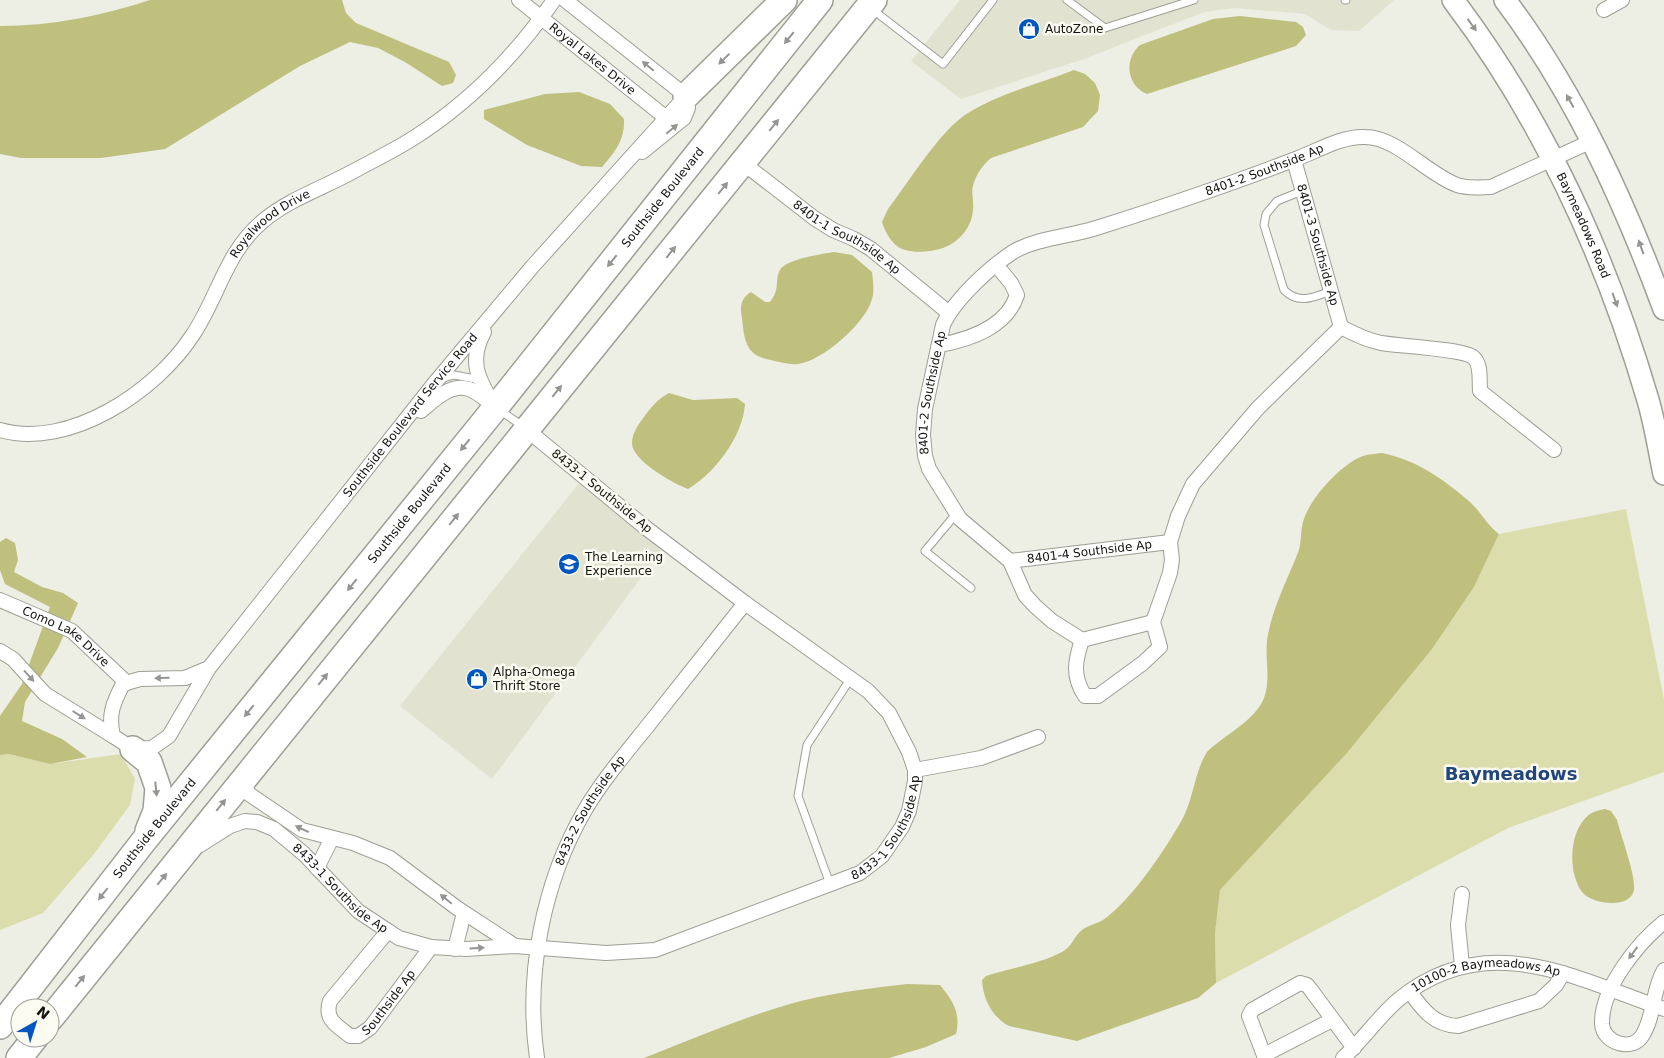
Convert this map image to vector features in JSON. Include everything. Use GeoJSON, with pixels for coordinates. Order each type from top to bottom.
{"type":"FeatureCollection","features":[{"type":"Feature","properties":{"kind":"highway"},"geometry":{"type":"LineString","coordinates":[[686,96],[784,0]]}},
{"type":"Feature","properties":{"kind":"highway","name":"Southside Boulevard"},"geometry":{"type":"LineString","coordinates":[[0,1026],[143,842],[496,407],[820,0]]}},
{"type":"Feature","properties":{"kind":"highway"},"geometry":{"type":"LineString","coordinates":[[60,1006],[245,775],[871,3]]}},
{"type":"Feature","properties":{"kind":"highway"},"geometry":{"type":"LineString","coordinates":[[123,743],[149,762],[158,788],[156,811],[143,842]]}},
{"type":"Feature","properties":{"kind":"highway"},"geometry":{"type":"LineString","coordinates":[[18,1058],[26,1048]]}},
{"type":"Feature","properties":{"kind":"main road","name":"Baymeadows Road"},"geometry":{"type":"LineString","coordinates":[[1453,0],[1506,76],[1530,116],[1595,246],[1625,327],[1648,402],[1664,474]]}},
{"type":"Feature","properties":{"kind":"main road"},"geometry":{"type":"LineString","coordinates":[[1505,0],[1525,26],[1592,141],[1635,231],[1664,310]]}},
{"type":"Feature","properties":{"kind":"street","name":"Royal Lakes Drive"},"geometry":{"type":"LineString","coordinates":[[519,0],[665,117]]}},
{"type":"Feature","properties":{"kind":"street","name":"Royalwood Drive"},"geometry":{"type":"LineString","coordinates":[[0,430],[28,435],[59,430],[89,420],[135,394],[159,376],[194,335],[237,249],[262,221],[286,206],[412,139],[453,110],[495,72],[529,36],[554,0]]}},
{"type":"Feature","properties":{"kind":"street"},"geometry":{"type":"LineString","coordinates":[[565,0],[686,96]]}},
{"type":"Feature","properties":{"kind":"street"},"geometry":{"type":"LineString","coordinates":[[1604,10],[1622,0]]}},
{"type":"Feature","properties":{"kind":"street","name":"Southside Boulevard Service Road"},"geometry":{"type":"LineString","coordinates":[[123,743],[152,748],[169,736],[209,668],[438,379],[499,305],[665,117],[686,96]]}},
{"type":"Feature","properties":{"kind":"street","name":"Southside Boulevard Service Road"},"geometry":{"type":"LineString","coordinates":[[620,169],[684,118],[688,108],[686,96]]}},
{"type":"Feature","properties":{"kind":"street","name":"8401-2 Southside Ap"},"geometry":{"type":"LineString","coordinates":[[1082,640],[1052,621],[1034,606],[1025,595],[1010,561],[972,530],[956,514],[929,470],[924,456],[925,409],[943,325],[949,313],[980,280],[1013,252],[1027,245],[1068,236],[1122,220],[1354,137],[1367,136],[1395,147],[1423,167],[1459,186],[1477,188],[1491,187],[1592,141]]}},
{"type":"Feature","properties":{"kind":"street","name":"8401-3 Southside Ap"},"geometry":{"type":"LineString","coordinates":[[1294,160],[1341,327]]}},
{"type":"Feature","properties":{"kind":"street","name":"8401-1 Southside Ap"},"geometry":{"type":"LineString","coordinates":[[743,163],[814,218],[871,249],[949,313]]}},
{"type":"Feature","properties":{"kind":"street"},"geometry":{"type":"LineString","coordinates":[[940,345],[966,340],[1003,320],[1013,308],[1017,295],[1011,283],[997,266]]}},
{"type":"Feature","properties":{"kind":"street"},"geometry":{"type":"LineString","coordinates":[[496,407],[481,380],[475,359],[476,348],[499,305]]}},
{"type":"Feature","properties":{"kind":"street"},"geometry":{"type":"LineString","coordinates":[[1152,622],[1082,640],[1074,670],[1076,680],[1086,696],[1098,696],[1143,663],[1160,646],[1152,622],[1170,573],[1172,560],[1170,542],[1178,516],[1193,484],[1258,408],[1341,327],[1361,337],[1379,342],[1473,357],[1479,364],[1480,391],[1554,450]]}},
{"type":"Feature","properties":{"kind":"street"},"geometry":{"type":"LineString","coordinates":[[398,430],[437,397],[453,389],[469,389],[496,407]]}},
{"type":"Feature","properties":{"kind":"street","name":"8433-1 Southside Ap"},"geometry":{"type":"LineString","coordinates":[[179,857],[230,826],[245,821],[257,822],[274,829],[317,868],[358,912],[399,938],[431,948],[455,949],[514,946],[606,953],[655,950],[860,872],[882,856],[902,828],[909,812],[915,770],[897,725],[881,702],[851,678],[744,603],[646,528],[526,429]]}},
{"type":"Feature","properties":{"kind":"street","name":"8401-4 Southside Ap"},"geometry":{"type":"LineString","coordinates":[[1010,561],[1170,542]]}},
{"type":"Feature","properties":{"kind":"street","name":"Como Lake Drive"},"geometry":{"type":"LineString","coordinates":[[0,600],[72,631],[127,683]]}},
{"type":"Feature","properties":{"kind":"street","name":"8433-2 Southside Ap"},"geometry":{"type":"LineString","coordinates":[[537,1058],[532,1018],[536,949],[558,868],[570,839],[586,809],[633,744],[744,603]]}},
{"type":"Feature","properties":{"kind":"street"},"geometry":{"type":"LineString","coordinates":[[0,650],[13,659],[45,694],[123,743]]}},
{"type":"Feature","properties":{"kind":"street","name":"Southside Boulevard Service Road"},"geometry":{"type":"LineString","coordinates":[[127,683],[140,679],[185,678],[209,668]]}},
{"type":"Feature","properties":{"kind":"street"},"geometry":{"type":"LineString","coordinates":[[123,743],[109,720],[112,704],[123,684],[127,683]]}},
{"type":"Feature","properties":{"kind":"street"},"geometry":{"type":"LineString","coordinates":[[915,770],[981,758],[1038,737]]}},
{"type":"Feature","properties":{"kind":"street","name":"8433-1 Southside Ap"},"geometry":{"type":"LineString","coordinates":[[245,775],[245,787],[249,794],[302,830],[353,843],[390,858],[464,913],[514,946]]}},
{"type":"Feature","properties":{"kind":"street"},"geometry":{"type":"LineString","coordinates":[[317,868],[332,838]]}},
{"type":"Feature","properties":{"kind":"street"},"geometry":{"type":"LineString","coordinates":[[1462,894],[1458,926],[1462,966]]}},
{"type":"Feature","properties":{"kind":"street"},"geometry":{"type":"LineString","coordinates":[[455,949],[464,913]]}},
{"type":"Feature","properties":{"kind":"street"},"geometry":{"type":"LineString","coordinates":[[1664,922],[1637,947],[1611,990],[1602,1027],[1608,1038],[1617,1043],[1629,1044],[1640,1039],[1659,1007],[1656,989],[1664,970]]}},
{"type":"Feature","properties":{"kind":"street","name":"Southside Ap"},"geometry":{"type":"LineString","coordinates":[[388,931],[330,1001],[327,1010],[330,1020],[350,1036],[358,1036],[370,1028],[431,948]]}},
{"type":"Feature","properties":{"kind":"street","name":"10100-2 Baymeadows Ap"},"geometry":{"type":"LineString","coordinates":[[1343,1058],[1389,1009],[1410,992],[1432,978],[1462,966],[1487,962],[1516,962],[1563,973],[1659,1007]]}},
{"type":"Feature","properties":{"kind":"street"},"geometry":{"type":"LineString","coordinates":[[1410,992],[1433,1019],[1446,1025],[1458,1026],[1539,1001],[1552,990],[1563,973]]}},
{"type":"Feature","properties":{"kind":"street"},"geometry":{"type":"LineString","coordinates":[[1332,1020],[1265,1056],[1249,1016],[1252,1010],[1300,983],[1306,985],[1311,990],[1354,1048]]}},
{"type":"Feature","properties":{"kind":"lane"},"geometry":{"type":"LineString","coordinates":[[871,3],[942,64],[994,0]]}},
{"type":"Feature","properties":{"kind":"lane"},"geometry":{"type":"LineString","coordinates":[[1066,0],[1105,28],[1191,0]]}},
{"type":"Feature","properties":{"kind":"lane"},"geometry":{"type":"LineString","coordinates":[[1302,190],[1277,201],[1266,214],[1264,225],[1284,290],[1289,295],[1305,300],[1331,291]]}},
{"type":"Feature","properties":{"kind":"lane"},"geometry":{"type":"LineString","coordinates":[[438,379],[454,376],[481,380]]}},
{"type":"Feature","properties":{"kind":"lane"},"geometry":{"type":"LineString","coordinates":[[496,407],[526,429]]}},
{"type":"Feature","properties":{"kind":"lane"},"geometry":{"type":"LineString","coordinates":[[956,514],[925,551],[971,588]]}},
{"type":"Feature","properties":{"kind":"lane"},"geometry":{"type":"LineString","coordinates":[[830,884],[798,796],[807,745],[851,678]]}},
{"type":"Feature","properties":{"kind":"shaded area"},"geometry":{"type":"Polygon","coordinates":[[[150,0],[342,0],[346,13],[356,23],[449,62],[456,75],[453,83],[442,86],[405,62],[378,48],[350,42],[300,66],[165,149],[101,158],[21,158],[0,154],[0,26],[19,26],[76,19],[150,0]]]}},
{"type":"Feature","properties":{"kind":"shaded area"},"geometry":{"type":"Polygon","coordinates":[[[960,0],[1394,0],[1359,31],[1331,30],[1305,14],[1235,8],[1204,12],[1084,59],[961,99],[911,61],[960,0]]]}},
{"type":"Feature","properties":{"kind":"shaded area"},"geometry":{"type":"Polygon","coordinates":[[[1240,16],[1296,22],[1303,27],[1306,35],[1296,46],[1147,94],[1135,85],[1131,78],[1130,64],[1131,57],[1140,45],[1213,19],[1240,16]]]}},
{"type":"Feature","properties":{"kind":"shaded area"},"geometry":{"type":"Polygon","coordinates":[[[1074,70],[1085,74],[1095,83],[1100,95],[1098,111],[1083,127],[991,158],[980,170],[974,182],[972,191],[973,209],[970,222],[964,233],[954,242],[943,248],[914,252],[905,250],[893,242],[882,222],[888,209],[925,157],[957,121],[993,100],[1074,70]]]}},
{"type":"Feature","properties":{"kind":"shaded area"},"geometry":{"type":"Polygon","coordinates":[[[579,92],[610,104],[624,119],[621,139],[615,151],[602,167],[581,166],[527,145],[484,119],[484,110],[545,94],[579,92]]]}},
{"type":"Feature","properties":{"kind":"shaded area"},"geometry":{"type":"Polygon","coordinates":[[[834,252],[852,255],[872,272],[873,295],[867,311],[860,321],[830,349],[808,361],[798,364],[788,364],[753,353],[747,345],[743,330],[741,307],[745,297],[751,292],[765,302],[770,302],[775,293],[778,274],[784,266],[805,258],[834,252]]]}},
{"type":"Feature","properties":{"kind":"shaded area"},"geometry":{"type":"Polygon","coordinates":[[[669,393],[693,400],[737,398],[745,404],[739,429],[726,452],[708,473],[688,489],[664,477],[646,464],[634,451],[632,444],[634,433],[642,420],[655,403],[669,393]]]}},
{"type":"Feature","properties":{"kind":"shaded area"},"geometry":{"type":"Polygon","coordinates":[[[1382,453],[1407,460],[1440,478],[1470,502],[1499,534],[1474,587],[1432,649],[1347,753],[1220,890],[1215,933],[1216,983],[1198,998],[1077,1041],[1009,1026],[998,1018],[986,1001],[982,980],[986,976],[1044,960],[1065,950],[1082,930],[1103,920],[1137,887],[1169,842],[1184,816],[1200,767],[1207,752],[1254,714],[1264,698],[1267,684],[1267,641],[1269,630],[1279,597],[1299,551],[1306,513],[1327,483],[1345,466],[1363,456],[1382,453]]]}},
{"type":"Feature","properties":{"kind":"shaded area"},"geometry":{"type":"Polygon","coordinates":[[[581,481],[663,548],[492,779],[400,706],[581,481]]]}},
{"type":"Feature","properties":{"kind":"shaded area"},"geometry":{"type":"Polygon","coordinates":[[[6,538],[15,543],[18,560],[14,572],[42,587],[63,593],[78,603],[58,648],[25,702],[22,721],[62,739],[87,757],[50,764],[9,754],[0,755],[0,716],[22,684],[50,607],[5,584],[0,570],[0,542],[6,538]]]}},
{"type":"Feature","properties":{"kind":"shaded area"},"geometry":{"type":"Polygon","coordinates":[[[1605,809],[1611,811],[1617,820],[1631,866],[1634,884],[1631,896],[1618,903],[1593,900],[1582,892],[1577,883],[1572,862],[1574,840],[1583,821],[1590,814],[1605,809]]]}},
{"type":"Feature","properties":{"kind":"shaded area"},"geometry":{"type":"Polygon","coordinates":[[[907,984],[940,985],[949,996],[957,1013],[956,1034],[926,1047],[889,1058],[644,1058],[724,1026],[805,1000],[907,984]]]}},
{"type":"Feature","properties":{"kind":"green space"},"geometry":{"type":"Polygon","coordinates":[[[1626,509],[1664,700],[1664,772],[1508,828],[1216,983],[1215,933],[1220,890],[1347,753],[1432,649],[1474,587],[1499,534],[1626,509]]]}},
{"type":"Feature","properties":{"kind":"green space"},"geometry":{"type":"Polygon","coordinates":[[[9,754],[50,764],[121,754],[135,779],[130,805],[94,854],[43,913],[0,930],[0,755],[9,754]]]}},
{"type":"Feature","properties":{"kind":"place","name":"AutoZone"},"geometry":{"type":"Point","coordinates":[1029,29]}},
{"type":"Feature","properties":{"kind":"place","name":"The Learning Experience"},"geometry":{"type":"Point","coordinates":[569,564]}},
{"type":"Feature","properties":{"kind":"place","name":"Alpha-Omega Thrift Store"},"geometry":{"type":"Point","coordinates":[477,679]}},
{"type":"Feature","properties":{"kind":"district","name":"Baymeadows"},"geometry":{"type":"Point","coordinates":[1511,773]}}]}
